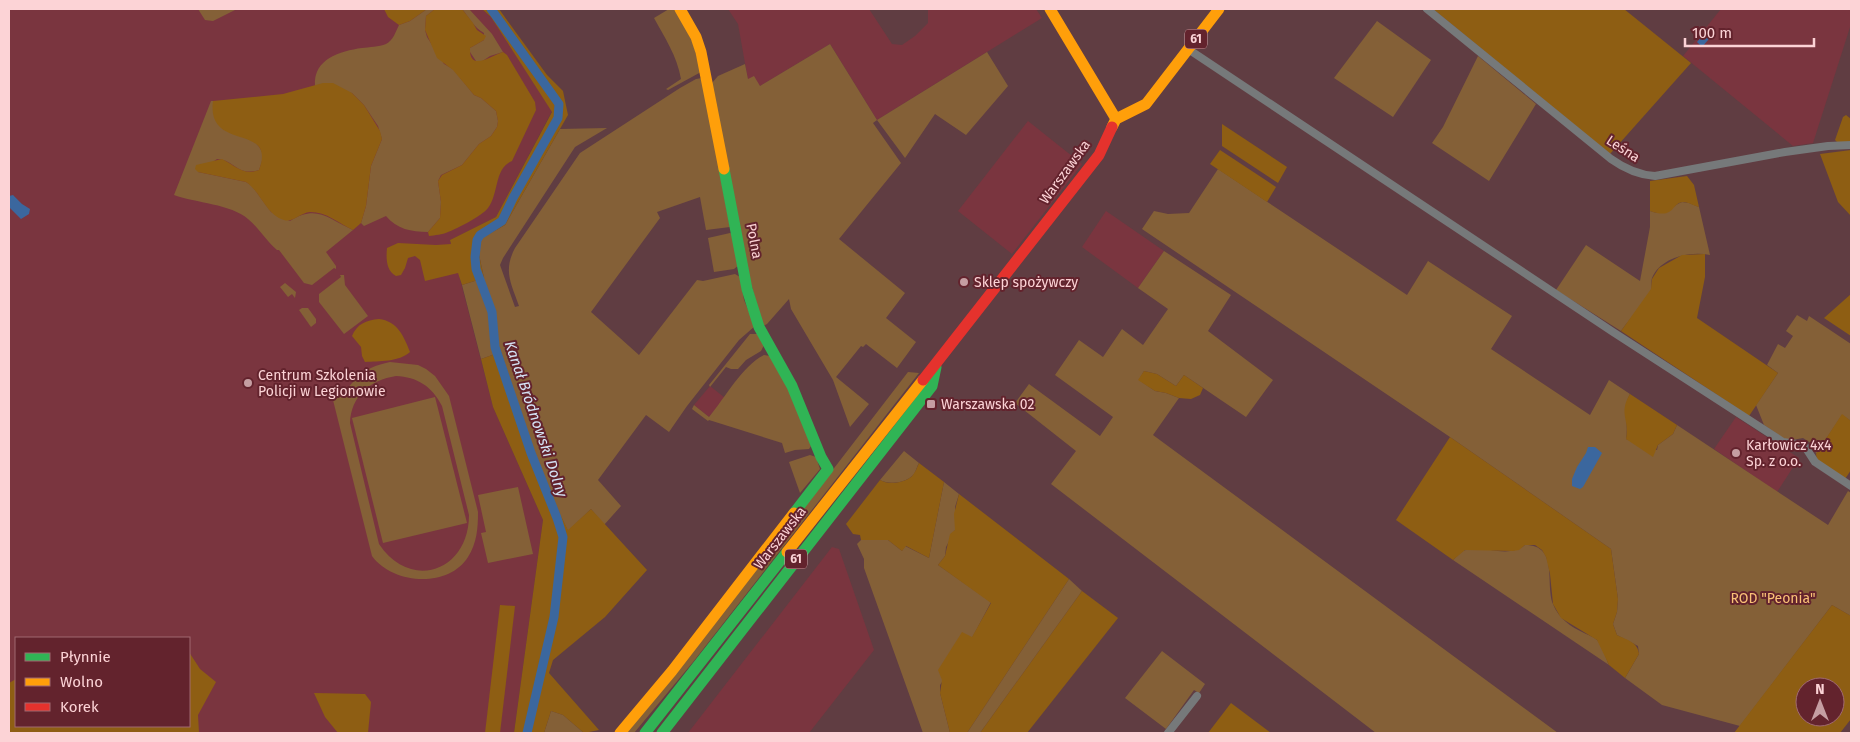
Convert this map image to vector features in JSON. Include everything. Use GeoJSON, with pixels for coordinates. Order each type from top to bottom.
{"type":"FeatureCollection","features":[{"type":"Feature","properties":{"kind":"main road","name":"Polna"},"geometry":{"type":"LineString","coordinates":[[620,733],[672,671],[828,469],[821,457],[795,391],[763,337],[755,317],[747,289],[702,52],[680,9]]}},
{"type":"Feature","properties":{"kind":"main road"},"geometry":{"type":"LineString","coordinates":[[1050,9],[1116,119]]}},
{"type":"Feature","properties":{"kind":"main road","name":"61"},"geometry":{"type":"LineString","coordinates":[[1116,119],[1146,104],[1219,9]]}},
{"type":"Feature","properties":{"kind":"main road","name":"Warszawska"},"geometry":{"type":"LineString","coordinates":[[645,733],[1099,155],[1116,119]]}},
{"type":"Feature","properties":{"kind":"main road","name":"Warszawska"},"geometry":{"type":"LineString","coordinates":[[662,733],[932,386],[938,360]]}},
{"type":"Feature","properties":{"kind":"street","name":"Leśna"},"geometry":{"type":"LineString","coordinates":[[1426,9],[1611,159],[1638,174],[1655,176],[1785,152],[1828,146],[1851,146]]}},
{"type":"Feature","properties":{"kind":"street"},"geometry":{"type":"LineString","coordinates":[[1188,49],[1775,437],[1783,442],[1804,445],[1818,465],[1851,486]]}},
{"type":"Feature","properties":{"kind":"street"},"geometry":{"type":"LineString","coordinates":[[1168,733],[1197,696]]}},
{"type":"Feature","properties":{"kind":"shaded area","name":"Centrum Szkolenia Policji w Legionowie"},"geometry":{"type":"Polygon","coordinates":[[[11,9],[482,9],[491,17],[552,111],[496,217],[450,240],[493,407],[543,520],[514,733],[9,733],[9,11],[11,9]]]}},
{"type":"Feature","properties":{"kind":"shaded area"},"geometry":{"type":"Polygon","coordinates":[[[384,9],[427,9],[410,21],[399,25],[388,17],[384,9]]]}},
{"type":"Feature","properties":{"kind":"shaded area"},"geometry":{"type":"Polygon","coordinates":[[[435,9],[462,9],[477,30],[486,36],[484,40],[470,48],[473,60],[482,61],[503,52],[507,55],[535,102],[536,110],[512,161],[506,164],[499,175],[494,196],[488,208],[458,228],[443,234],[429,236],[428,232],[440,218],[441,202],[438,181],[442,175],[462,165],[479,144],[491,136],[497,127],[498,121],[496,111],[481,98],[474,95],[453,70],[437,58],[425,30],[426,16],[435,9]]]}},
{"type":"Feature","properties":{"kind":"shaded area"},"geometry":{"type":"Polygon","coordinates":[[[482,9],[499,9],[547,75],[563,91],[568,115],[505,225],[480,239],[478,250],[484,278],[462,285],[458,273],[425,281],[420,260],[415,256],[408,258],[401,275],[396,276],[388,268],[387,248],[398,243],[451,244],[450,240],[496,217],[552,112],[491,17],[482,9]]]}},
{"type":"Feature","properties":{"kind":"shaded area"},"geometry":{"type":"Polygon","coordinates":[[[728,9],[869,9],[892,44],[902,45],[915,36],[928,23],[928,9],[1036,9],[1042,18],[877,120],[830,44],[760,86],[748,80],[738,24],[728,9]]]}},
{"type":"Feature","properties":{"kind":"shaded area"},"geometry":{"type":"Polygon","coordinates":[[[1433,9],[1624,9],[1691,63],[1610,154],[1433,9]]]}},
{"type":"Feature","properties":{"kind":"shaded area"},"geometry":{"type":"Polygon","coordinates":[[[1721,9],[1851,9],[1851,24],[1813,143],[1793,146],[1683,56],[1721,9]]]}},
{"type":"Feature","properties":{"kind":"shaded area"},"geometry":{"type":"Polygon","coordinates":[[[323,83],[333,83],[352,93],[364,105],[380,131],[382,139],[371,166],[366,206],[361,223],[353,230],[316,212],[306,213],[287,221],[284,220],[268,208],[256,191],[246,182],[198,172],[195,169],[196,165],[222,159],[244,171],[259,170],[262,155],[258,146],[220,127],[214,117],[213,101],[283,94],[323,83]]]}},
{"type":"Feature","properties":{"kind":"shaded area"},"geometry":{"type":"Polygon","coordinates":[[[1846,115],[1851,119],[1851,143],[1837,142],[1835,140],[1843,117],[1846,115]]]}},
{"type":"Feature","properties":{"kind":"shaded area"},"geometry":{"type":"Polygon","coordinates":[[[1028,121],[1082,164],[1012,254],[958,211],[1028,121]]]}},
{"type":"Feature","properties":{"kind":"shaded area"},"geometry":{"type":"Polygon","coordinates":[[[1222,124],[1287,167],[1278,183],[1222,146],[1222,124]]]}},
{"type":"Feature","properties":{"kind":"shaded area"},"geometry":{"type":"Polygon","coordinates":[[[1220,150],[1276,187],[1267,202],[1210,164],[1220,150]]]}},
{"type":"Feature","properties":{"kind":"shaded area"},"geometry":{"type":"Polygon","coordinates":[[[1851,150],[1851,216],[1838,202],[1820,154],[1851,150]]]}},
{"type":"Feature","properties":{"kind":"shaded area"},"geometry":{"type":"Polygon","coordinates":[[[1687,176],[1694,185],[1699,207],[1683,202],[1664,214],[1650,211],[1650,181],[1687,176]]]}},
{"type":"Feature","properties":{"kind":"shaded area"},"geometry":{"type":"Polygon","coordinates":[[[1106,211],[1164,251],[1138,288],[1082,247],[1106,211]]]}},
{"type":"Feature","properties":{"kind":"shaded area"},"geometry":{"type":"Polygon","coordinates":[[[1705,254],[1705,277],[1697,318],[1778,373],[1749,416],[1621,331],[1651,289],[1652,279],[1659,268],[1682,255],[1705,254]]]}},
{"type":"Feature","properties":{"kind":"shaded area"},"geometry":{"type":"Polygon","coordinates":[[[1851,294],[1851,336],[1824,318],[1851,294]]]}},
{"type":"Feature","properties":{"kind":"shaded area"},"geometry":{"type":"Polygon","coordinates":[[[379,319],[391,323],[399,330],[410,352],[400,358],[365,362],[361,347],[352,336],[362,323],[379,319]]]}},
{"type":"Feature","properties":{"kind":"shaded area"},"geometry":{"type":"Polygon","coordinates":[[[501,352],[539,465],[568,530],[591,509],[647,570],[605,617],[553,660],[549,673],[599,730],[584,733],[563,715],[551,711],[544,733],[514,733],[543,520],[493,407],[481,359],[501,352]]]}},
{"type":"Feature","properties":{"kind":"shaded area"},"geometry":{"type":"Polygon","coordinates":[[[1144,371],[1157,374],[1176,386],[1184,375],[1203,388],[1200,395],[1191,399],[1179,398],[1155,391],[1138,380],[1144,371]]]}},
{"type":"Feature","properties":{"kind":"shaded area"},"geometry":{"type":"Polygon","coordinates":[[[710,386],[725,398],[709,417],[694,405],[710,386]]]}},
{"type":"Feature","properties":{"kind":"shaded area"},"geometry":{"type":"Polygon","coordinates":[[[1630,394],[1677,425],[1673,434],[1658,445],[1653,457],[1626,439],[1625,407],[1630,394]]]}},
{"type":"Feature","properties":{"kind":"shaded area"},"geometry":{"type":"Polygon","coordinates":[[[1842,414],[1851,421],[1851,470],[1845,479],[1817,460],[1816,454],[1842,414]]]}},
{"type":"Feature","properties":{"kind":"shaded area"},"geometry":{"type":"Polygon","coordinates":[[[1736,417],[1799,458],[1777,492],[1714,449],[1736,417]]]}},
{"type":"Feature","properties":{"kind":"shaded area"},"geometry":{"type":"Polygon","coordinates":[[[1450,437],[1611,549],[1618,599],[1617,612],[1613,624],[1617,635],[1634,644],[1639,654],[1625,678],[1609,665],[1597,640],[1561,618],[1553,604],[1546,557],[1542,550],[1535,545],[1525,545],[1519,550],[1513,551],[1465,550],[1453,560],[1396,520],[1450,437]]]}},
{"type":"Feature","properties":{"kind":"shaded area"},"geometry":{"type":"Polygon","coordinates":[[[919,463],[944,482],[929,558],[906,546],[902,551],[888,540],[861,540],[860,535],[853,534],[846,524],[880,480],[892,483],[904,481],[912,476],[919,463]]]}},
{"type":"Feature","properties":{"kind":"shaded area"},"geometry":{"type":"Polygon","coordinates":[[[959,494],[1069,579],[967,733],[950,733],[940,693],[942,680],[938,670],[962,632],[972,637],[991,603],[938,565],[945,556],[950,534],[955,530],[954,514],[959,494]]]}},
{"type":"Feature","properties":{"kind":"shaded area"},"geometry":{"type":"Polygon","coordinates":[[[832,547],[839,549],[874,650],[809,733],[688,733],[832,547]]]}},
{"type":"Feature","properties":{"kind":"shaded area"},"geometry":{"type":"Polygon","coordinates":[[[1082,591],[1118,618],[1027,733],[980,733],[1082,591]]]}},
{"type":"Feature","properties":{"kind":"shaded area"},"geometry":{"type":"Polygon","coordinates":[[[500,605],[515,606],[500,733],[485,733],[500,605]]]}},
{"type":"Feature","properties":{"kind":"shaded area"},"geometry":{"type":"Polygon","coordinates":[[[1832,605],[1851,616],[1851,719],[1845,727],[1845,677],[1795,677],[1795,727],[1845,727],[1840,733],[1734,733],[1832,605]]]}},
{"type":"Feature","properties":{"kind":"shaded area"},"geometry":{"type":"Polygon","coordinates":[[[190,654],[200,669],[216,682],[198,715],[199,733],[9,733],[9,683],[15,680],[15,727],[190,727],[190,654]]]}},
{"type":"Feature","properties":{"kind":"shaded area"},"geometry":{"type":"Polygon","coordinates":[[[314,693],[365,694],[371,702],[368,733],[338,733],[325,717],[314,693]]]}},
{"type":"Feature","properties":{"kind":"shaded area"},"geometry":{"type":"Polygon","coordinates":[[[1231,703],[1271,733],[1208,733],[1231,703]]]}},
{"type":"Feature","properties":{"kind":"green space"},"geometry":{"type":"Polygon","coordinates":[[[198,9],[237,9],[213,21],[205,20],[198,9]]]}},
{"type":"Feature","properties":{"kind":"green space"},"geometry":{"type":"Polygon","coordinates":[[[427,9],[435,9],[426,16],[425,30],[427,37],[444,64],[453,69],[474,95],[481,98],[496,111],[497,127],[491,136],[479,144],[462,165],[441,175],[438,181],[441,202],[440,218],[428,232],[405,229],[395,224],[386,216],[364,226],[361,223],[366,206],[371,166],[382,139],[378,126],[364,105],[352,93],[315,86],[318,69],[330,58],[345,51],[388,43],[399,25],[410,21],[427,9]]]}},
{"type":"Feature","properties":{"kind":"green space"},"geometry":{"type":"Polygon","coordinates":[[[462,9],[469,9],[492,34],[503,52],[490,56],[481,62],[476,61],[470,52],[470,48],[484,40],[484,33],[474,25],[462,9]]]}},
{"type":"Feature","properties":{"kind":"green space"},"geometry":{"type":"Polygon","coordinates":[[[669,9],[676,9],[693,43],[701,72],[668,90],[666,89],[681,79],[674,55],[654,18],[669,9]]]}},
{"type":"Feature","properties":{"kind":"green space"},"geometry":{"type":"Polygon","coordinates":[[[1377,21],[1431,60],[1393,117],[1334,78],[1377,21]]]}},
{"type":"Feature","properties":{"kind":"green space"},"geometry":{"type":"Polygon","coordinates":[[[830,44],[877,120],[873,123],[901,163],[839,239],[905,293],[886,318],[916,342],[897,368],[866,344],[863,347],[861,346],[836,377],[869,404],[850,427],[833,380],[791,309],[789,299],[763,326],[750,280],[712,83],[718,76],[745,64],[748,79],[754,76],[760,86],[830,44]]]}},
{"type":"Feature","properties":{"kind":"green space"},"geometry":{"type":"Polygon","coordinates":[[[987,52],[1008,86],[966,135],[935,114],[905,158],[877,120],[987,52]]]}},
{"type":"Feature","properties":{"kind":"green space"},"geometry":{"type":"Polygon","coordinates":[[[1478,56],[1536,104],[1489,181],[1432,143],[1443,127],[1478,56]]]}},
{"type":"Feature","properties":{"kind":"green space"},"geometry":{"type":"Polygon","coordinates":[[[702,78],[730,227],[706,230],[700,197],[657,212],[660,218],[591,312],[639,355],[697,280],[703,281],[735,274],[740,277],[744,300],[755,326],[739,340],[669,432],[646,415],[598,480],[621,506],[604,525],[591,509],[568,531],[539,465],[501,352],[481,359],[462,285],[484,278],[478,250],[480,239],[505,225],[560,129],[607,128],[575,147],[503,258],[500,265],[515,307],[519,306],[511,284],[509,264],[511,256],[580,153],[680,88],[696,79],[702,78]]]}},
{"type":"Feature","properties":{"kind":"green space"},"geometry":{"type":"Polygon","coordinates":[[[211,101],[213,101],[213,107],[254,141],[262,152],[262,159],[259,170],[252,172],[241,170],[228,162],[217,159],[198,172],[246,182],[252,186],[271,212],[290,221],[299,216],[315,213],[353,230],[326,252],[336,266],[336,269],[334,268],[312,285],[304,283],[279,250],[241,214],[223,207],[174,195],[211,101]]]}},
{"type":"Feature","properties":{"kind":"green space","name":"ROD \"Peonia\""},"geometry":{"type":"Polygon","coordinates":[[[1218,169],[1407,295],[1428,261],[1512,316],[1491,349],[1590,415],[1609,380],[1630,394],[1626,405],[1626,439],[1657,450],[1658,445],[1673,434],[1677,425],[1828,525],[1848,491],[1851,493],[1851,616],[1832,605],[1740,726],[1662,705],[1625,678],[1639,654],[1638,646],[1617,635],[1613,624],[1617,612],[1618,599],[1611,549],[1450,437],[1142,229],[1154,211],[1168,214],[1189,213],[1218,169]]]}},
{"type":"Feature","properties":{"kind":"green space"},"geometry":{"type":"Polygon","coordinates":[[[1682,202],[1699,207],[1710,255],[1685,255],[1669,260],[1662,265],[1652,278],[1649,294],[1621,331],[1556,290],[1586,245],[1640,281],[1650,227],[1650,211],[1660,213],[1668,211],[1682,202]]]}},
{"type":"Feature","properties":{"kind":"green space"},"geometry":{"type":"Polygon","coordinates":[[[730,233],[734,235],[739,265],[734,269],[714,272],[708,238],[730,233]]]}},
{"type":"Feature","properties":{"kind":"green space"},"geometry":{"type":"Polygon","coordinates":[[[1164,251],[1231,295],[1208,331],[1273,380],[1246,417],[1184,375],[1176,386],[1157,374],[1144,371],[1139,380],[1155,391],[1179,398],[1153,435],[1558,733],[1376,733],[1051,484],[1076,451],[1015,403],[1029,384],[1100,436],[1113,417],[1055,375],[1079,340],[1103,357],[1122,329],[1143,345],[1168,309],[1138,288],[1164,251]]]}},
{"type":"Feature","properties":{"kind":"green space"},"geometry":{"type":"Polygon","coordinates":[[[340,275],[344,275],[345,285],[368,316],[344,334],[319,302],[319,294],[341,277],[340,275]]]}},
{"type":"Feature","properties":{"kind":"green space"},"geometry":{"type":"Polygon","coordinates":[[[285,283],[296,292],[295,298],[292,294],[288,297],[280,287],[285,283]]]}},
{"type":"Feature","properties":{"kind":"green space"},"geometry":{"type":"Polygon","coordinates":[[[308,308],[316,319],[316,323],[311,327],[299,310],[308,308]]]}},
{"type":"Feature","properties":{"kind":"green space"},"geometry":{"type":"Polygon","coordinates":[[[1797,315],[1807,321],[1809,316],[1851,344],[1851,421],[1842,415],[1816,454],[1814,445],[1803,438],[1787,441],[1764,425],[1756,405],[1778,373],[1767,365],[1778,344],[1785,348],[1793,336],[1786,331],[1797,315]]]}},
{"type":"Feature","properties":{"kind":"green space"},"geometry":{"type":"Polygon","coordinates":[[[750,334],[758,334],[764,345],[761,351],[746,360],[738,369],[726,367],[710,387],[709,385],[750,334]]]}},
{"type":"Feature","properties":{"kind":"green space"},"geometry":{"type":"Polygon","coordinates":[[[764,355],[770,356],[792,395],[811,446],[809,449],[785,453],[782,443],[708,421],[692,409],[694,405],[709,417],[741,374],[764,355]]]}},
{"type":"Feature","properties":{"kind":"green space"},"geometry":{"type":"Polygon","coordinates":[[[390,362],[418,365],[426,369],[435,376],[449,396],[478,512],[476,535],[468,557],[459,567],[447,574],[434,578],[406,577],[381,565],[372,556],[333,400],[365,372],[390,362]],[[396,376],[378,381],[364,391],[354,405],[350,423],[379,544],[392,559],[407,568],[422,571],[436,568],[449,561],[459,550],[466,534],[469,515],[442,406],[429,388],[411,378],[396,376]]]}},
{"type":"Feature","properties":{"kind":"green space"},"geometry":{"type":"Polygon","coordinates":[[[908,372],[919,373],[693,662],[634,733],[627,733],[675,675],[908,372]]]}},
{"type":"Feature","properties":{"kind":"green space"},"geometry":{"type":"Polygon","coordinates":[[[435,397],[467,523],[383,543],[352,418],[435,397]]]}},
{"type":"Feature","properties":{"kind":"green space"},"geometry":{"type":"Polygon","coordinates":[[[904,451],[919,463],[914,474],[898,482],[884,482],[880,480],[904,451]]]}},
{"type":"Feature","properties":{"kind":"green space"},"geometry":{"type":"Polygon","coordinates":[[[810,455],[816,457],[820,469],[800,493],[789,462],[810,455]]]}},
{"type":"Feature","properties":{"kind":"green space"},"geometry":{"type":"Polygon","coordinates":[[[944,482],[959,494],[955,507],[955,530],[946,547],[945,556],[938,565],[991,602],[972,638],[940,685],[940,693],[950,733],[923,733],[864,568],[864,559],[857,544],[861,540],[888,540],[902,551],[905,546],[929,558],[944,482]]]}},
{"type":"Feature","properties":{"kind":"green space"},"geometry":{"type":"Polygon","coordinates":[[[518,487],[533,554],[488,563],[481,533],[486,532],[478,495],[518,487]]]}},
{"type":"Feature","properties":{"kind":"green space"},"geometry":{"type":"Polygon","coordinates":[[[1525,545],[1536,547],[1543,551],[1547,558],[1551,595],[1558,614],[1579,631],[1597,640],[1603,649],[1609,665],[1453,560],[1466,550],[1511,551],[1525,545]]]}},
{"type":"Feature","properties":{"kind":"green space"},"geometry":{"type":"Polygon","coordinates":[[[1069,579],[1082,591],[980,733],[967,733],[1069,579]]]}},
{"type":"Feature","properties":{"kind":"green space"},"geometry":{"type":"Polygon","coordinates":[[[1162,651],[1205,684],[1199,693],[1194,690],[1166,729],[1125,698],[1162,651]]]}},
{"type":"Feature","properties":{"kind":"green space"},"geometry":{"type":"Polygon","coordinates":[[[551,711],[563,715],[584,733],[544,733],[551,711]]]}},
{"type":"Feature","properties":{"kind":"water"},"geometry":{"type":"Polygon","coordinates":[[[1710,27],[1715,32],[1702,47],[1697,42],[1710,27]]]}},
{"type":"Feature","properties":{"kind":"water"},"geometry":{"type":"Polygon","coordinates":[[[13,195],[30,209],[29,214],[21,219],[9,207],[9,196],[13,195]]]}},
{"type":"Feature","properties":{"kind":"water"},"geometry":{"type":"Polygon","coordinates":[[[1588,447],[1595,447],[1602,453],[1583,487],[1580,489],[1572,486],[1572,479],[1588,447]]]}},
{"type":"Feature","properties":{"kind":"waterway","name":"Kanał Bródnowski Dolny"},"geometry":{"type":"LineString","coordinates":[[491,9],[559,104],[558,118],[502,221],[480,235],[477,240],[475,257],[476,269],[492,312],[495,347],[531,453],[563,537],[554,617],[527,733]]}},
{"type":"Feature","properties":{"kind":"traffic: fast"},"geometry":{"type":"LineString","coordinates":[[724,169],[747,289],[759,327],[792,386],[821,457],[828,469],[794,513]]}},
{"type":"Feature","properties":{"kind":"traffic: fast"},"geometry":{"type":"LineString","coordinates":[[662,733],[932,386],[936,367]]}},
{"type":"Feature","properties":{"kind":"traffic: fast"},"geometry":{"type":"LineString","coordinates":[[645,733],[787,552]]}},
{"type":"Feature","properties":{"kind":"traffic: slow"},"geometry":{"type":"LineString","coordinates":[[680,9],[696,37],[701,52],[724,169]]}},
{"type":"Feature","properties":{"kind":"traffic: slow"},"geometry":{"type":"LineString","coordinates":[[1050,9],[1116,119]]}},
{"type":"Feature","properties":{"kind":"traffic: slow"},"geometry":{"type":"LineString","coordinates":[[1112,127],[1116,119],[1146,104],[1219,9]]}},
{"type":"Feature","properties":{"kind":"traffic: slow"},"geometry":{"type":"LineString","coordinates":[[787,552],[923,380]]}},
{"type":"Feature","properties":{"kind":"traffic: slow"},"geometry":{"type":"LineString","coordinates":[[620,733],[672,671],[794,513]]}},
{"type":"Feature","properties":{"kind":"traffic: jam"},"geometry":{"type":"LineString","coordinates":[[923,380],[1099,155],[1112,127]]}},
{"type":"Feature","properties":{"kind":"place","name":"Sklep spożywczy"},"geometry":{"type":"Point","coordinates":[964,282]}},
{"type":"Feature","properties":{"kind":"place","name":"Centrum Szkolenia Policji w Legionowie"},"geometry":{"type":"Point","coordinates":[248,383]}},
{"type":"Feature","properties":{"kind":"place","name":"Warszawska 02"},"geometry":{"type":"Point","coordinates":[931,404]}},
{"type":"Feature","properties":{"kind":"place","name":"Karłowicz 4x4 Sp. z o.o."},"geometry":{"type":"Point","coordinates":[1736,453]}}]}
